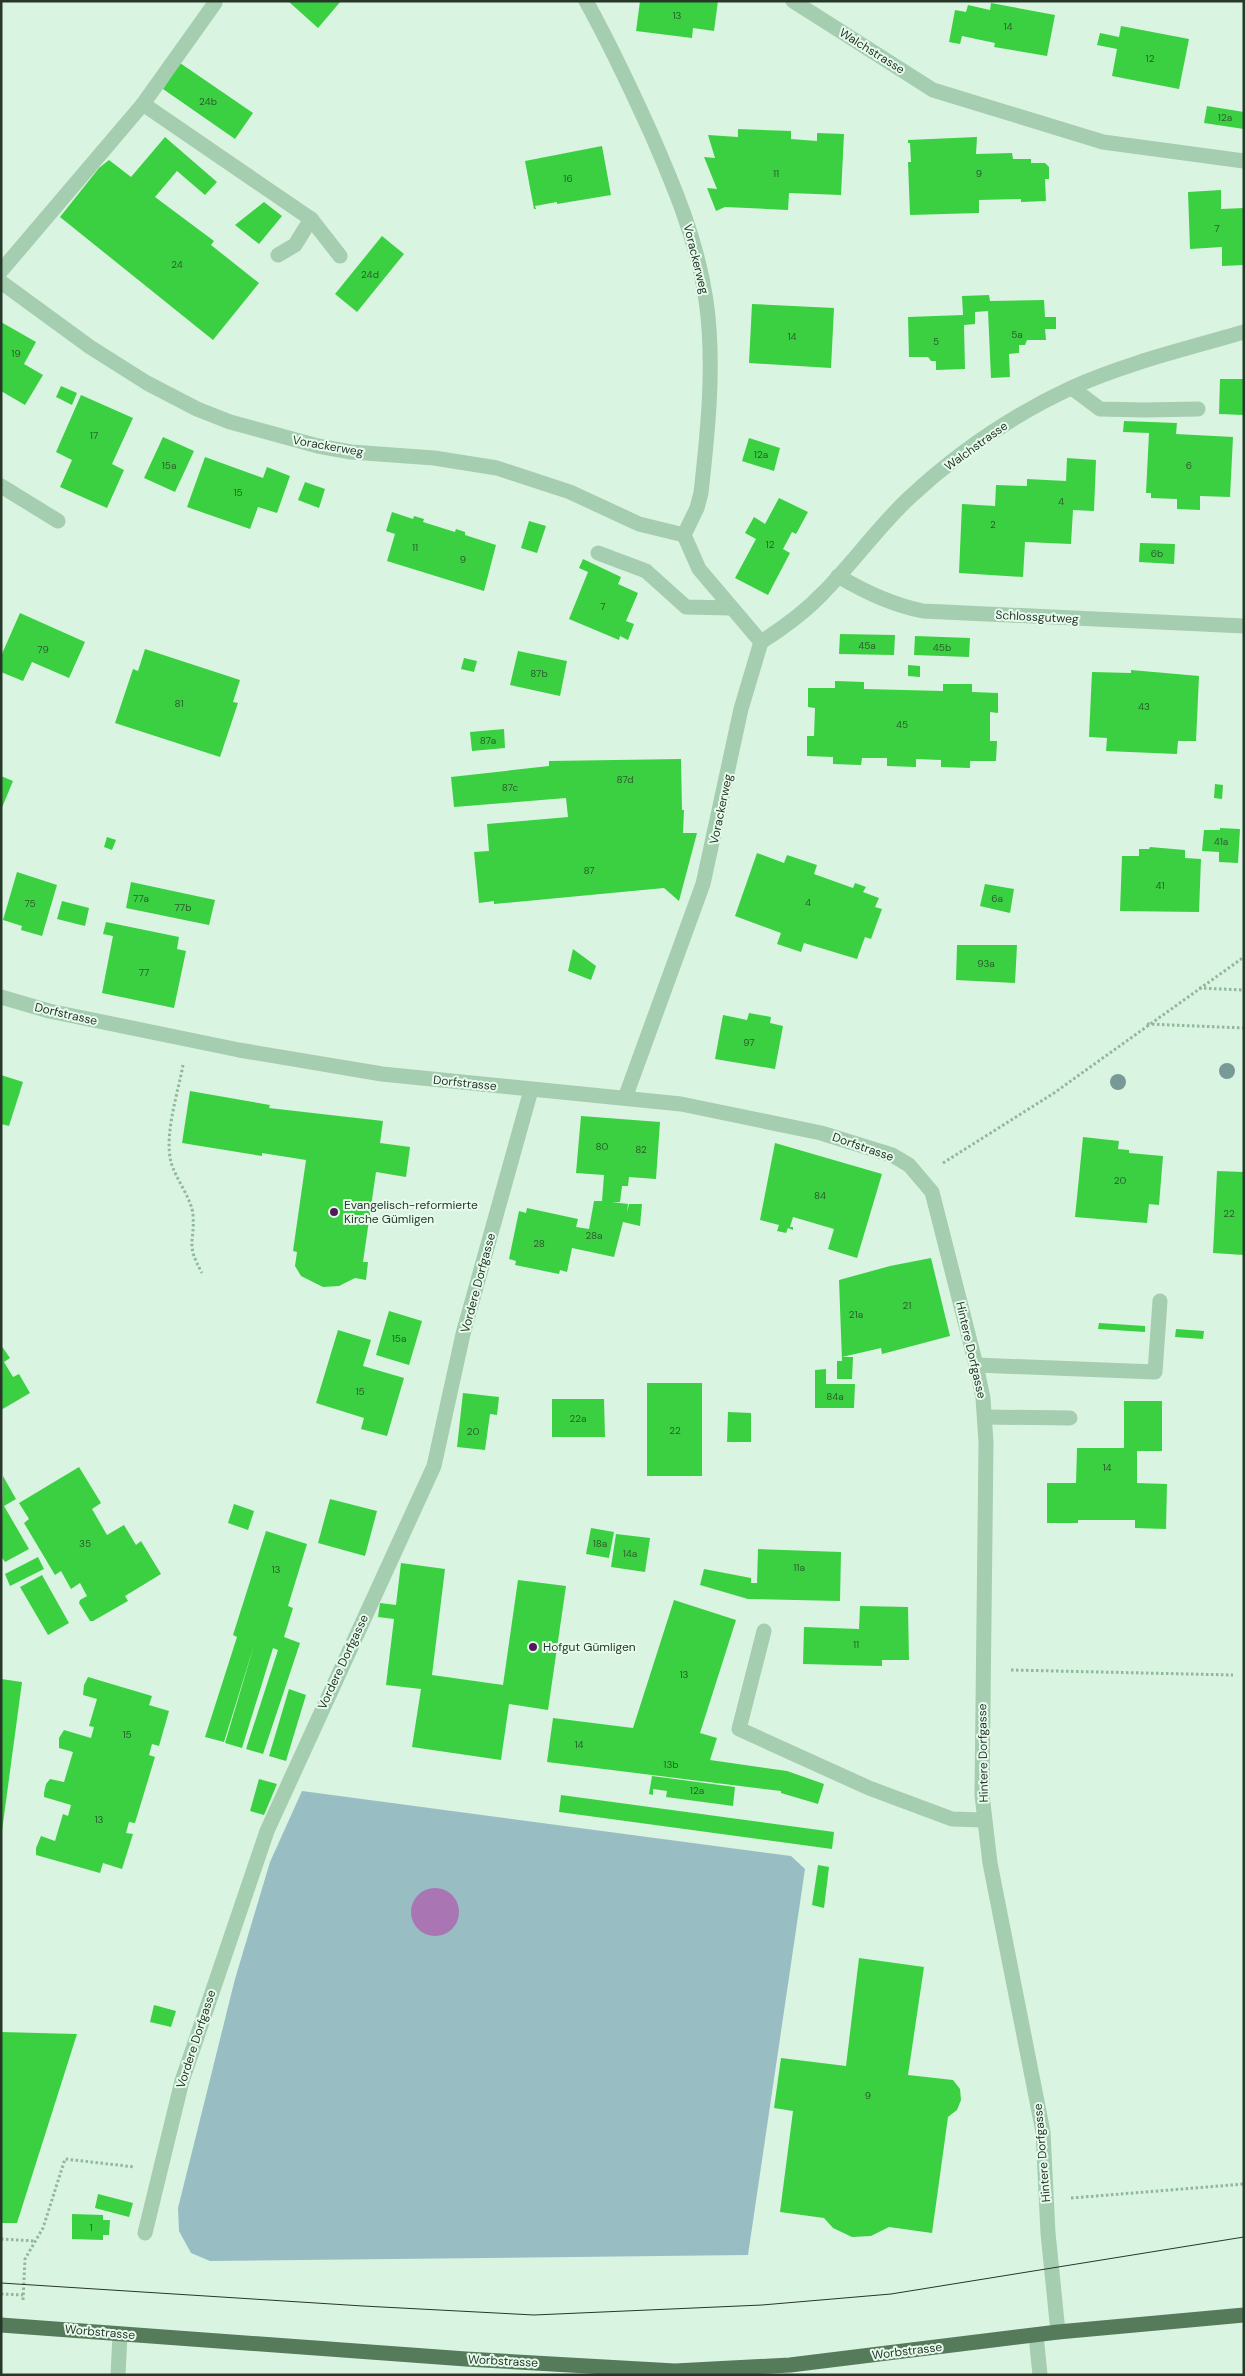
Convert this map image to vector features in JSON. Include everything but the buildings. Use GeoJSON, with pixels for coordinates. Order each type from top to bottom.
{"type":"FeatureCollection","features":[{"type":"Feature","properties":{"kind":"main road","name":"Worbstrasse"},"geometry":{"type":"LineString","coordinates":[[1,2325],[456,2358],[675,2371],[790,2365],[1058,2332],[1244,2315]]}},
{"type":"Feature","properties":{"kind":"street","name":"Vorackerweg"},"geometry":{"type":"LineString","coordinates":[[1,282],[90,348],[147,383],[197,410],[230,422],[318,446],[351,452],[434,458],[496,468],[570,492],[639,524],[684,535],[697,508],[701,493],[710,365],[707,309],[700,269],[678,193],[617,57],[586,1]]}},
{"type":"Feature","properties":{"kind":"street","name":"Walchstrasse"},"geometry":{"type":"LineString","coordinates":[[793,1],[933,90],[1103,142],[1244,161]]}},
{"type":"Feature","properties":{"kind":"street"},"geometry":{"type":"LineString","coordinates":[[1,271],[143,104],[215,3]]}},
{"type":"Feature","properties":{"kind":"street"},"geometry":{"type":"LineString","coordinates":[[143,104],[311,219],[340,256]]}},
{"type":"Feature","properties":{"kind":"street"},"geometry":{"type":"LineString","coordinates":[[278,255],[295,245],[311,219]]}},
{"type":"Feature","properties":{"kind":"street","name":"Walchstrasse"},"geometry":{"type":"LineString","coordinates":[[761,642],[786,626],[822,594],[908,498],[990,435],[1030,410],[1072,388],[1121,369],[1244,332]]}},
{"type":"Feature","properties":{"kind":"street"},"geometry":{"type":"LineString","coordinates":[[1072,388],[1100,409],[1198,409]]}},
{"type":"Feature","properties":{"kind":"street"},"geometry":{"type":"LineString","coordinates":[[1,486],[58,522]]}},
{"type":"Feature","properties":{"kind":"street"},"geometry":{"type":"LineString","coordinates":[[684,535],[699,569],[730,608],[761,642]]}},
{"type":"Feature","properties":{"kind":"street"},"geometry":{"type":"LineString","coordinates":[[598,552],[646,571],[686,607],[730,608]]}},
{"type":"Feature","properties":{"kind":"street","name":"Schlossgutweg"},"geometry":{"type":"LineString","coordinates":[[838,576],[879,598],[904,607],[923,611],[1244,626]]}},
{"type":"Feature","properties":{"kind":"street","name":"Vorackerweg"},"geometry":{"type":"LineString","coordinates":[[625,1098],[703,884],[742,709],[761,642]]}},
{"type":"Feature","properties":{"kind":"street","name":"Dorfstrasse"},"geometry":{"type":"LineString","coordinates":[[1,997],[49,1011],[188,1039],[382,1074],[681,1104],[821,1133],[865,1145],[892,1155],[909,1165],[920,1179]]}},
{"type":"Feature","properties":{"kind":"street","name":"Vordere Dorfgasse"},"geometry":{"type":"LineString","coordinates":[[145,2233],[182,2081],[267,1831],[434,1466],[463,1334],[531,1090]]}},
{"type":"Feature","properties":{"kind":"street","name":"Hintere Dorfgasse"},"geometry":{"type":"LineString","coordinates":[[920,1179],[932,1192],[976,1365],[985,1417],[981,1749],[984,1820],[990,1863],[1043,2132],[1046,2198],[1058,2332]]}},
{"type":"Feature","properties":{"kind":"street"},"geometry":{"type":"LineString","coordinates":[[976,1365],[1155,1372],[1160,1301]]}},
{"type":"Feature","properties":{"kind":"street"},"geometry":{"type":"LineString","coordinates":[[985,1417],[1070,1418]]}},
{"type":"Feature","properties":{"kind":"street"},"geometry":{"type":"LineString","coordinates":[[764,1631],[739,1729],[897,1798],[952,1819],[984,1820]]}},
{"type":"Feature","properties":{"kind":"street"},"geometry":{"type":"LineString","coordinates":[[118,2375],[120,2335]]}},
{"type":"Feature","properties":{"kind":"street"},"geometry":{"type":"LineString","coordinates":[[1036,2335],[1040,2375]]}},
{"type":"Feature","properties":{"kind":"path"},"geometry":{"type":"LineString","coordinates":[[920,1179],[1054,1093],[1147,1024],[1244,957]]}},
{"type":"Feature","properties":{"kind":"path"},"geometry":{"type":"LineString","coordinates":[[1198,988],[1244,990]]}},
{"type":"Feature","properties":{"kind":"path"},"geometry":{"type":"LineString","coordinates":[[1147,1024],[1244,1028]]}},
{"type":"Feature","properties":{"kind":"path"},"geometry":{"type":"LineString","coordinates":[[188,1039],[168,1144],[171,1163],[194,1213],[191,1240],[192,1255],[202,1273]]}},
{"type":"Feature","properties":{"kind":"path"},"geometry":{"type":"LineString","coordinates":[[983,1669],[1233,1675]]}},
{"type":"Feature","properties":{"kind":"path"},"geometry":{"type":"LineString","coordinates":[[22,2307],[25,2259],[43,2228],[66,2159],[160,2169]]}},
{"type":"Feature","properties":{"kind":"path"},"geometry":{"type":"LineString","coordinates":[[1046,2198],[1075,2198],[1244,2184]]}},
{"type":"Feature","properties":{"kind":"path"},"geometry":{"type":"LineString","coordinates":[[1,2239],[35,2241]]}},
{"type":"Feature","properties":{"kind":"path"},"geometry":{"type":"LineString","coordinates":[[1,2294],[23,2295]]}},
{"type":"Feature","properties":{"kind":"shaded area"},"geometry":{"type":"Polygon","coordinates":[[[302,1791],[791,1856],[805,1869],[748,2255],[210,2261],[191,2253],[179,2231],[178,2208],[235,1979],[270,1862],[302,1791]]]}},
{"type":"Feature","properties":{"kind":"shaded area"},"geometry":{"type":"Polygon","coordinates":[[[430,1888],[440,1888],[452,1895],[459,1907],[459,1917],[452,1929],[440,1936],[430,1936],[422,1932],[415,1925],[411,1917],[411,1907],[415,1899],[422,1892],[430,1888]]]}},
{"type":"Feature","properties":{"kind":"tram line"},"geometry":{"type":"LineString","coordinates":[[1,2283],[534,2315],[762,2305],[891,2294],[1244,2237]]}},
{"type":"Feature","properties":{"kind":"place","name":"Evangelisch-reformierte Kirche Gümligen"},"geometry":{"type":"Point","coordinates":[334,1212]}},
{"type":"Feature","properties":{"kind":"place","name":"Hofgut Gümligen"},"geometry":{"type":"Point","coordinates":[533,1647]}}]}
